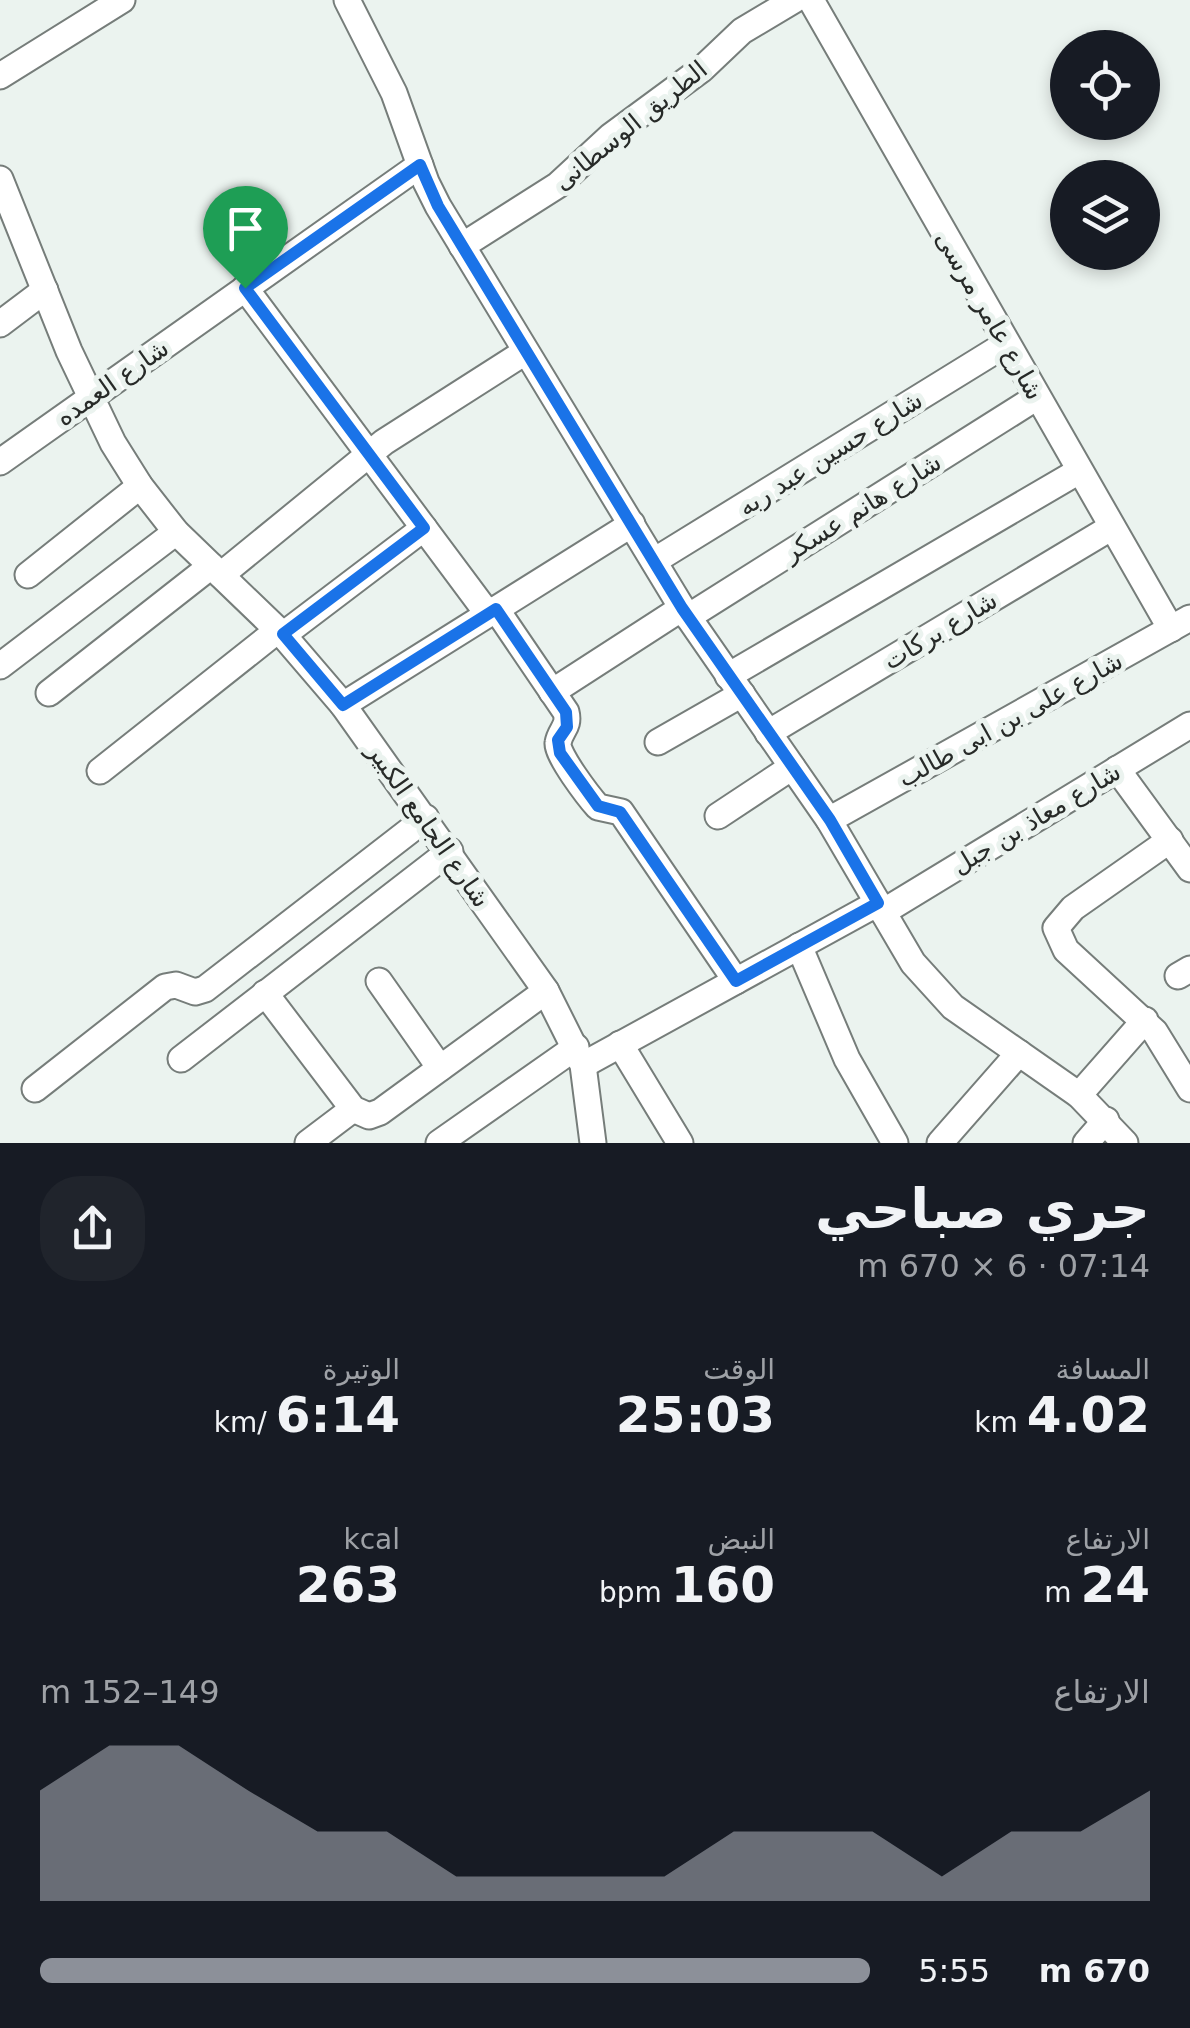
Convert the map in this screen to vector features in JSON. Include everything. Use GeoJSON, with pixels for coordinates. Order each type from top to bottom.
{"type":"FeatureCollection","features":[{"type":"Feature","properties":{"kind":"street"},"geometry":{"type":"LineString","coordinates":[[0,76],[122,0]]}},
{"type":"Feature","properties":{"kind":"street"},"geometry":{"type":"LineString","coordinates":[[347,0],[394,93],[438,206],[685,612],[830,820],[913,963],[953,1007],[1079,1095],[1125,1143]]}},
{"type":"Feature","properties":{"kind":"street","name":"الطريق الوسطانى"},"geometry":{"type":"LineString","coordinates":[[462,246],[558,185],[611,136],[702,69],[742,31],[794,0]]}},
{"type":"Feature","properties":{"kind":"street","name":"شارع عامر مرسى"},"geometry":{"type":"LineString","coordinates":[[812,0],[1112,527],[1180,623]]}},
{"type":"Feature","properties":{"kind":"street","name":"شارع العمده"},"geometry":{"type":"LineString","coordinates":[[0,462],[420,165]]}},
{"type":"Feature","properties":{"kind":"street","name":"شارع الجامع الكبير"},"geometry":{"type":"LineString","coordinates":[[0,179],[113,443],[176,532],[280,632],[343,705],[450,851],[546,992],[580,1056],[593,1143]]}},
{"type":"Feature","properties":{"kind":"street"},"geometry":{"type":"LineString","coordinates":[[245,288],[552,692],[568,719],[558,740],[560,753],[598,806],[620,812],[736,981]]}},
{"type":"Feature","properties":{"kind":"street"},"geometry":{"type":"LineString","coordinates":[[0,324],[45,290]]}},
{"type":"Feature","properties":{"kind":"street","name":"شارع حسين عبد ربه"},"geometry":{"type":"LineString","coordinates":[[654,561],[1006,344]]}},
{"type":"Feature","properties":{"kind":"street"},"geometry":{"type":"LineString","coordinates":[[49,693],[400,430],[525,352]]}},
{"type":"Feature","properties":{"kind":"street","name":"شارع هانم عسكر"},"geometry":{"type":"LineString","coordinates":[[552,692],[1036,397]]}},
{"type":"Feature","properties":{"kind":"street"},"geometry":{"type":"LineString","coordinates":[[658,742],[735,685],[1079,471]]}},
{"type":"Feature","properties":{"kind":"street"},"geometry":{"type":"LineString","coordinates":[[28,575],[140,486]]}},
{"type":"Feature","properties":{"kind":"street"},"geometry":{"type":"LineString","coordinates":[[343,705],[632,524]]}},
{"type":"Feature","properties":{"kind":"street","name":"شارع بركات"},"geometry":{"type":"LineString","coordinates":[[768,734],[1112,527]]}},
{"type":"Feature","properties":{"kind":"street"},"geometry":{"type":"LineString","coordinates":[[100,771],[280,632],[424,528]]}},
{"type":"Feature","properties":{"kind":"street"},"geometry":{"type":"LineString","coordinates":[[0,666],[176,532]]}},
{"type":"Feature","properties":{"kind":"street","name":"شارع على بن ابى طالب"},"geometry":{"type":"LineString","coordinates":[[830,820],[1180,623]]}},
{"type":"Feature","properties":{"kind":"street","name":"شارع معاذ بن جبل"},"geometry":{"type":"LineString","coordinates":[[439,1143],[580,1056],[620,1044],[799,946],[880,908],[1190,725]]}},
{"type":"Feature","properties":{"kind":"street"},"geometry":{"type":"LineString","coordinates":[[718,816],[792,767]]}},
{"type":"Feature","properties":{"kind":"street"},"geometry":{"type":"LineString","coordinates":[[1117,769],[1190,869]]}},
{"type":"Feature","properties":{"kind":"street"},"geometry":{"type":"LineString","coordinates":[[35,1089],[165,988],[176,985],[195,992],[205,989],[426,818]]}},
{"type":"Feature","properties":{"kind":"street"},"geometry":{"type":"LineString","coordinates":[[1170,840],[1073,908],[1056,928],[1066,950],[1145,1020],[1190,1089]]}},
{"type":"Feature","properties":{"kind":"street"},"geometry":{"type":"LineString","coordinates":[[181,1059],[450,851]]}},
{"type":"Feature","properties":{"kind":"street"},"geometry":{"type":"LineString","coordinates":[[799,946],[848,1059],[895,1143]]}},
{"type":"Feature","properties":{"kind":"street"},"geometry":{"type":"LineString","coordinates":[[379,981],[440,1068]]}},
{"type":"Feature","properties":{"kind":"street"},"geometry":{"type":"LineString","coordinates":[[266,994],[353,1109],[363,1115],[375,1115],[546,992]]}},
{"type":"Feature","properties":{"kind":"street"},"geometry":{"type":"LineString","coordinates":[[1079,1095],[1145,1020]]}},
{"type":"Feature","properties":{"kind":"street"},"geometry":{"type":"LineString","coordinates":[[620,1044],[680,1143]]}},
{"type":"Feature","properties":{"kind":"street"},"geometry":{"type":"LineString","coordinates":[[940,1143],[1018,1053]]}},
{"type":"Feature","properties":{"kind":"street"},"geometry":{"type":"LineString","coordinates":[[308,1143],[353,1109]]}},
{"type":"Feature","properties":{"kind":"street"},"geometry":{"type":"LineString","coordinates":[[1086,1143],[1106,1120]]}},
{"type":"Feature","properties":{"kind":"route"},"geometry":{"type":"LineString","coordinates":[[420,165],[438,206],[682,608],[830,820],[878,903],[736,981],[620,812],[593,802],[560,753],[558,740],[567,727],[566,712],[496,609],[343,705],[283,634],[424,528],[245,288],[420,165]]}}]}
